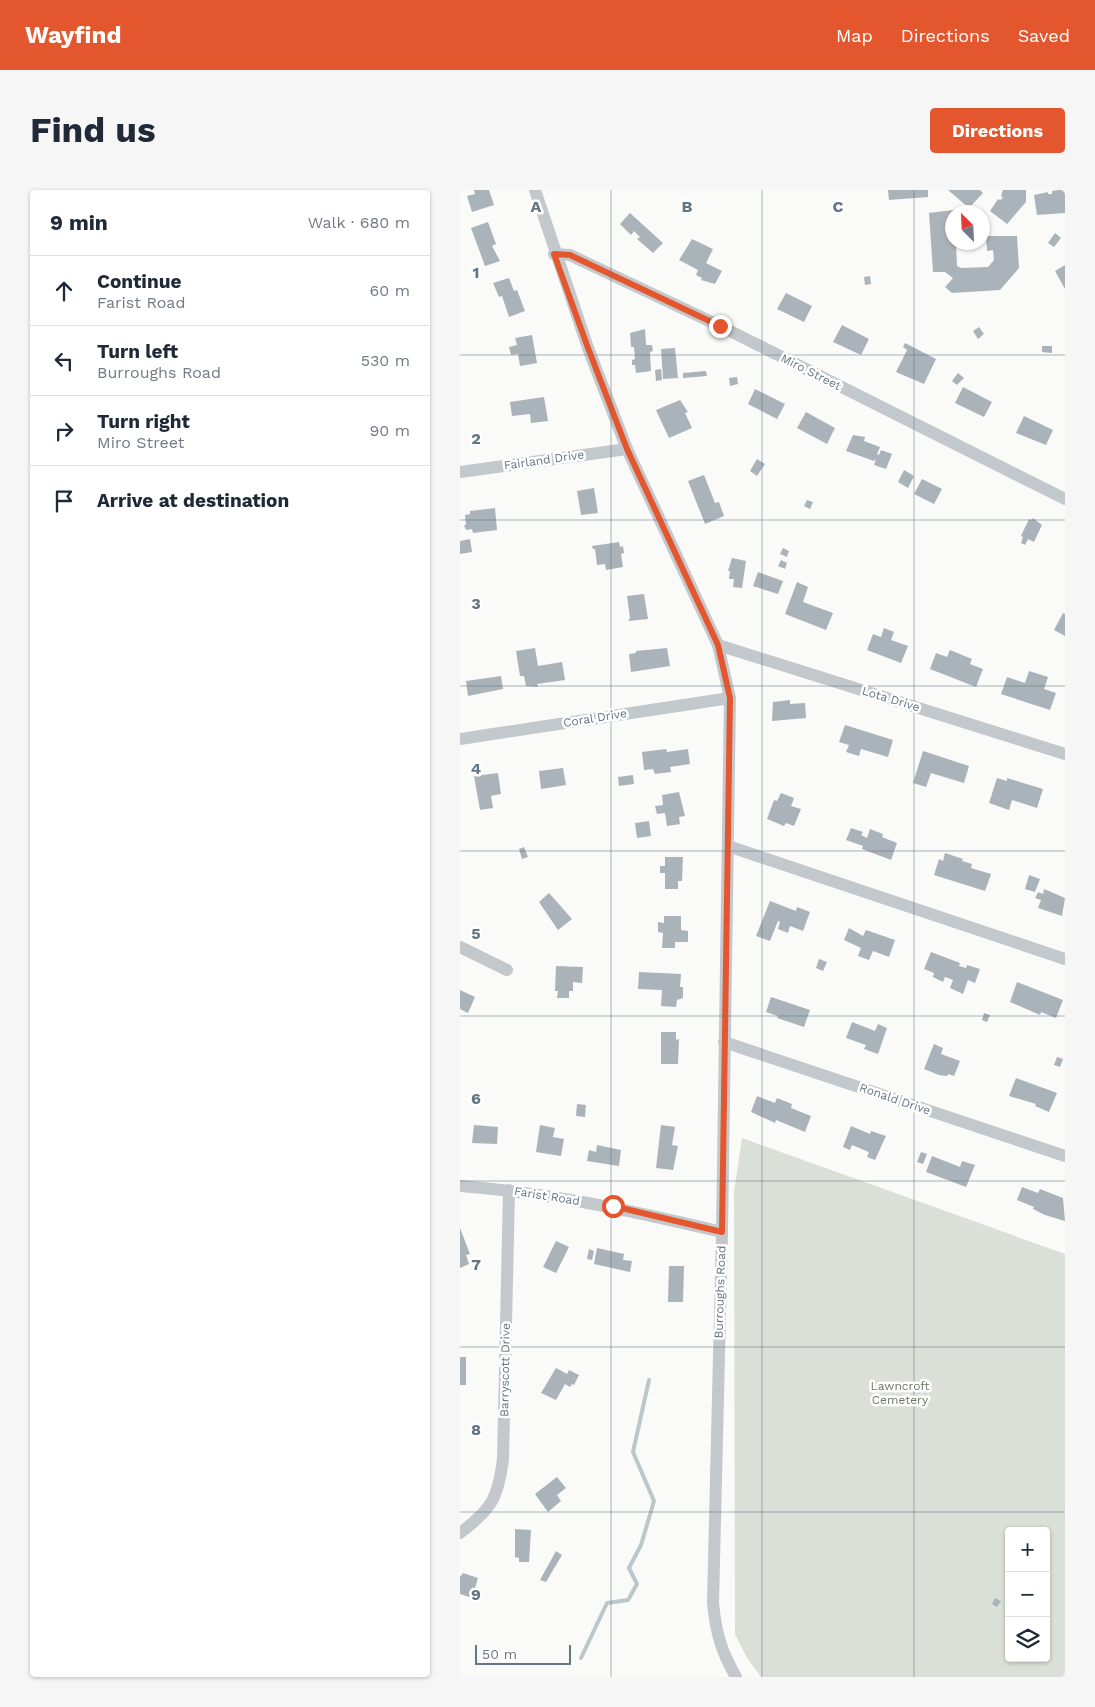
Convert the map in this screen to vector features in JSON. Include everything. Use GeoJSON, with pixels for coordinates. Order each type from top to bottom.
{"type":"FeatureCollection","features":[{"type":"Feature","properties":{"kind":"street","name":"Burroughs Road"},"geometry":{"type":"LineString","coordinates":[[535,190],[554,254],[627,449],[718,645],[730,698],[722,1232],[713,1603],[716,1633],[725,1658],[736,1677]]}},
{"type":"Feature","properties":{"kind":"street","name":"Miro Street"},"geometry":{"type":"LineString","coordinates":[[554,254],[570,255],[720,326],[1065,499]]}},
{"type":"Feature","properties":{"kind":"street","name":"Fairland Drive"},"geometry":{"type":"LineString","coordinates":[[460,472],[627,449]]}},
{"type":"Feature","properties":{"kind":"street","name":"Lota Drive"},"geometry":{"type":"LineString","coordinates":[[718,645],[1065,754]]}},
{"type":"Feature","properties":{"kind":"street","name":"Coral Drive"},"geometry":{"type":"LineString","coordinates":[[460,739],[730,698]]}},
{"type":"Feature","properties":{"kind":"street"},"geometry":{"type":"LineString","coordinates":[[728,846],[1065,958]]}},
{"type":"Feature","properties":{"kind":"street"},"geometry":{"type":"LineString","coordinates":[[460,946],[507,970]]}},
{"type":"Feature","properties":{"kind":"street","name":"Ronald Drive"},"geometry":{"type":"LineString","coordinates":[[724,1042],[1065,1156]]}},
{"type":"Feature","properties":{"kind":"street","name":"Farist Road"},"geometry":{"type":"LineString","coordinates":[[460,1186],[509,1190],[613,1206],[722,1232]]}},
{"type":"Feature","properties":{"kind":"street","name":"Barryscott Drive"},"geometry":{"type":"LineString","coordinates":[[460,1533],[480,1518],[499,1490],[503,1459],[509,1190]]}},
{"type":"Feature","properties":{"kind":"green space","name":"Lawncroft Cemetery"},"geometry":{"type":"Polygon","coordinates":[[[742,1138],[1065,1254],[1065,1677],[761,1677],[747,1658],[735,1634],[734,1192],[742,1138]]]}},
{"type":"Feature","properties":{"kind":"building"},"geometry":{"type":"Polygon","coordinates":[[[474,190],[489,190],[494,205],[472,212],[467,196],[475,194],[474,190]]]}},
{"type":"Feature","properties":{"kind":"building"},"geometry":{"type":"Polygon","coordinates":[[[888,190],[928,190],[928,197],[889,200],[888,190]]]}},
{"type":"Feature","properties":{"kind":"building"},"geometry":{"type":"Polygon","coordinates":[[[948,190],[980,190],[983,193],[972,205],[966,205],[948,190]]]}},
{"type":"Feature","properties":{"kind":"building"},"geometry":{"type":"Polygon","coordinates":[[[1003,190],[1026,190],[1026,202],[1007,224],[990,211],[998,199],[1003,198],[1001,196],[1003,190]]]}},
{"type":"Feature","properties":{"kind":"building"},"geometry":{"type":"Polygon","coordinates":[[[1065,190],[1065,213],[1037,215],[1034,195],[1048,192],[1048,194],[1052,194],[1052,191],[1065,190]]]}},
{"type":"Feature","properties":{"kind":"building"},"geometry":{"type":"Polygon","coordinates":[[[945,211],[945,250],[956,250],[957,266],[961,268],[988,267],[994,260],[993,250],[987,251],[990,250],[990,236],[1017,236],[1019,268],[1000,290],[952,293],[945,287],[953,278],[945,272],[933,272],[929,213],[945,211]]]}},
{"type":"Feature","properties":{"kind":"building"},"geometry":{"type":"Polygon","coordinates":[[[630,213],[663,243],[653,253],[637,239],[640,237],[634,231],[631,235],[620,224],[630,213]]]}},
{"type":"Feature","properties":{"kind":"building"},"geometry":{"type":"Polygon","coordinates":[[[488,222],[496,244],[492,246],[500,261],[485,266],[471,228],[488,222]]]}},
{"type":"Feature","properties":{"kind":"building"},"geometry":{"type":"Polygon","coordinates":[[[1055,233],[1061,238],[1054,247],[1048,243],[1055,233]]]}},
{"type":"Feature","properties":{"kind":"building"},"geometry":{"type":"Polygon","coordinates":[[[692,239],[713,249],[706,263],[722,271],[715,284],[701,280],[702,278],[696,275],[698,270],[679,260],[692,239]]]}},
{"type":"Feature","properties":{"kind":"building"},"geometry":{"type":"Polygon","coordinates":[[[1065,265],[1065,289],[1055,271],[1065,265]]]}},
{"type":"Feature","properties":{"kind":"building"},"geometry":{"type":"Polygon","coordinates":[[[870,276],[871,284],[865,285],[864,277],[870,276]]]}},
{"type":"Feature","properties":{"kind":"building"},"geometry":{"type":"Polygon","coordinates":[[[509,278],[514,291],[517,290],[525,311],[509,317],[502,296],[499,297],[493,283],[509,278]]]}},
{"type":"Feature","properties":{"kind":"building"},"geometry":{"type":"Polygon","coordinates":[[[786,293],[812,306],[804,322],[777,309],[786,293]]]}},
{"type":"Feature","properties":{"kind":"building"},"geometry":{"type":"Polygon","coordinates":[[[842,325],[869,339],[861,355],[833,342],[842,325]]]}},
{"type":"Feature","properties":{"kind":"building"},"geometry":{"type":"Polygon","coordinates":[[[979,327],[984,334],[978,339],[973,331],[979,327]]]}},
{"type":"Feature","properties":{"kind":"building"},"geometry":{"type":"Polygon","coordinates":[[[645,329],[646,345],[652,345],[653,351],[650,352],[651,371],[636,373],[635,365],[632,365],[632,360],[635,359],[634,347],[631,347],[630,333],[645,329]]]}},
{"type":"Feature","properties":{"kind":"building"},"geometry":{"type":"Polygon","coordinates":[[[532,335],[537,363],[520,366],[518,354],[511,355],[509,347],[517,345],[515,338],[532,335]]]}},
{"type":"Feature","properties":{"kind":"building"},"geometry":{"type":"Polygon","coordinates":[[[905,343],[936,359],[924,384],[896,372],[907,350],[903,347],[905,343]]]}},
{"type":"Feature","properties":{"kind":"building"},"geometry":{"type":"Polygon","coordinates":[[[1042,346],[1052,346],[1052,353],[1042,352],[1042,346]]]}},
{"type":"Feature","properties":{"kind":"building"},"geometry":{"type":"Polygon","coordinates":[[[675,348],[678,378],[663,379],[661,349],[675,348]]]}},
{"type":"Feature","properties":{"kind":"building"},"geometry":{"type":"Polygon","coordinates":[[[661,369],[662,380],[656,381],[655,370],[661,369]]]}},
{"type":"Feature","properties":{"kind":"building"},"geometry":{"type":"Polygon","coordinates":[[[706,371],[707,376],[683,378],[683,373],[706,371]]]}},
{"type":"Feature","properties":{"kind":"building"},"geometry":{"type":"Polygon","coordinates":[[[958,373],[964,378],[957,385],[952,381],[958,373]]]}},
{"type":"Feature","properties":{"kind":"building"},"geometry":{"type":"Polygon","coordinates":[[[737,377],[738,384],[730,386],[729,378],[737,377]]]}},
{"type":"Feature","properties":{"kind":"building"},"geometry":{"type":"Polygon","coordinates":[[[963,387],[992,402],[984,417],[955,403],[963,387]]]}},
{"type":"Feature","properties":{"kind":"building"},"geometry":{"type":"Polygon","coordinates":[[[755,389],[785,404],[777,419],[748,404],[755,389]]]}},
{"type":"Feature","properties":{"kind":"building"},"geometry":{"type":"Polygon","coordinates":[[[544,397],[548,421],[531,423],[530,414],[512,416],[510,402],[544,397]]]}},
{"type":"Feature","properties":{"kind":"building"},"geometry":{"type":"Polygon","coordinates":[[[680,400],[688,412],[685,413],[692,428],[669,438],[656,410],[680,400]]]}},
{"type":"Feature","properties":{"kind":"building"},"geometry":{"type":"Polygon","coordinates":[[[806,412],[835,428],[827,444],[797,428],[806,412]]]}},
{"type":"Feature","properties":{"kind":"building"},"geometry":{"type":"Polygon","coordinates":[[[1024,416],[1053,430],[1046,445],[1016,433],[1024,416]]]}},
{"type":"Feature","properties":{"kind":"building"},"geometry":{"type":"Polygon","coordinates":[[[853,435],[865,437],[864,441],[880,447],[877,454],[879,455],[881,450],[892,454],[886,469],[874,465],[876,459],[874,461],[846,451],[853,435]]]}},
{"type":"Feature","properties":{"kind":"building"},"geometry":{"type":"Polygon","coordinates":[[[757,459],[765,464],[757,476],[750,471],[757,459]]]}},
{"type":"Feature","properties":{"kind":"building"},"geometry":{"type":"Polygon","coordinates":[[[904,470],[914,476],[908,488],[898,482],[904,470]]]}},
{"type":"Feature","properties":{"kind":"building"},"geometry":{"type":"Polygon","coordinates":[[[704,475],[715,503],[719,502],[724,516],[705,524],[688,481],[704,475]]]}},
{"type":"Feature","properties":{"kind":"building"},"geometry":{"type":"Polygon","coordinates":[[[922,479],[942,489],[934,504],[914,494],[922,479]]]}},
{"type":"Feature","properties":{"kind":"building"},"geometry":{"type":"Polygon","coordinates":[[[594,488],[598,513],[581,515],[577,491],[594,488]]]}},
{"type":"Feature","properties":{"kind":"building"},"geometry":{"type":"Polygon","coordinates":[[[807,500],[813,502],[810,509],[804,506],[807,500]]]}},
{"type":"Feature","properties":{"kind":"building"},"geometry":{"type":"Polygon","coordinates":[[[495,508],[497,530],[473,533],[472,529],[466,530],[464,525],[466,525],[465,515],[470,514],[470,511],[495,508]]]}},
{"type":"Feature","properties":{"kind":"building"},"geometry":{"type":"Polygon","coordinates":[[[1033,518],[1042,525],[1034,542],[1028,539],[1025,545],[1021,543],[1023,537],[1021,536],[1029,519],[1032,520],[1033,518]]]}},
{"type":"Feature","properties":{"kind":"building"},"geometry":{"type":"Polygon","coordinates":[[[470,539],[472,552],[460,554],[460,541],[470,539]]]}},
{"type":"Feature","properties":{"kind":"building"},"geometry":{"type":"Polygon","coordinates":[[[619,542],[620,547],[623,546],[624,553],[621,554],[623,567],[606,570],[605,564],[597,565],[595,549],[592,546],[619,542]]]}},
{"type":"Feature","properties":{"kind":"building"},"geometry":{"type":"Polygon","coordinates":[[[783,548],[789,551],[787,557],[780,554],[783,548]]]}},
{"type":"Feature","properties":{"kind":"building"},"geometry":{"type":"Polygon","coordinates":[[[732,558],[746,561],[742,588],[733,587],[734,579],[729,579],[730,571],[728,571],[732,558]]]}},
{"type":"Feature","properties":{"kind":"building"},"geometry":{"type":"Polygon","coordinates":[[[781,560],[787,563],[785,569],[778,566],[781,560]]]}},
{"type":"Feature","properties":{"kind":"building"},"geometry":{"type":"Polygon","coordinates":[[[758,572],[783,581],[778,594],[753,586],[758,572]]]}},
{"type":"Feature","properties":{"kind":"building"},"geometry":{"type":"Polygon","coordinates":[[[797,582],[808,587],[803,602],[833,613],[826,630],[785,614],[797,582]]]}},
{"type":"Feature","properties":{"kind":"building"},"geometry":{"type":"Polygon","coordinates":[[[644,594],[648,619],[628,621],[630,618],[627,596],[644,594]]]}},
{"type":"Feature","properties":{"kind":"building"},"geometry":{"type":"Polygon","coordinates":[[[1063,613],[1065,614],[1065,636],[1054,630],[1063,613]]]}},
{"type":"Feature","properties":{"kind":"building"},"geometry":{"type":"Polygon","coordinates":[[[884,628],[894,632],[891,640],[908,646],[901,663],[867,650],[873,634],[881,637],[884,628]]]}},
{"type":"Feature","properties":{"kind":"building"},"geometry":{"type":"Polygon","coordinates":[[[535,648],[538,666],[562,662],[565,680],[537,684],[538,687],[526,686],[524,676],[520,676],[516,651],[535,648]]]}},
{"type":"Feature","properties":{"kind":"building"},"geometry":{"type":"Polygon","coordinates":[[[667,648],[670,666],[631,672],[629,654],[636,653],[636,651],[667,648]]]}},
{"type":"Feature","properties":{"kind":"building"},"geometry":{"type":"Polygon","coordinates":[[[950,650],[972,659],[970,664],[983,669],[976,687],[930,669],[936,653],[947,657],[950,650]]]}},
{"type":"Feature","properties":{"kind":"building"},"geometry":{"type":"Polygon","coordinates":[[[1029,671],[1048,677],[1044,689],[1056,693],[1050,710],[1001,694],[1007,677],[1025,683],[1029,671]]]}},
{"type":"Feature","properties":{"kind":"building"},"geometry":{"type":"Polygon","coordinates":[[[501,676],[503,689],[468,696],[466,681],[501,676]]]}},
{"type":"Feature","properties":{"kind":"building"},"geometry":{"type":"Polygon","coordinates":[[[790,700],[790,704],[805,703],[806,718],[772,721],[773,702],[790,700]]]}},
{"type":"Feature","properties":{"kind":"building"},"geometry":{"type":"Polygon","coordinates":[[[845,725],[893,740],[888,757],[861,749],[859,756],[846,752],[849,745],[839,742],[845,725]]]}},
{"type":"Feature","properties":{"kind":"building"},"geometry":{"type":"Polygon","coordinates":[[[666,749],[667,752],[688,749],[690,764],[670,767],[671,772],[655,774],[653,769],[644,770],[642,752],[666,749]]]}},
{"type":"Feature","properties":{"kind":"building"},"geometry":{"type":"Polygon","coordinates":[[[923,751],[969,766],[964,783],[931,773],[926,787],[913,783],[923,751]]]}},
{"type":"Feature","properties":{"kind":"building"},"geometry":{"type":"Polygon","coordinates":[[[563,768],[566,785],[541,789],[539,771],[563,768]]]}},
{"type":"Feature","properties":{"kind":"building"},"geometry":{"type":"Polygon","coordinates":[[[498,773],[501,794],[491,796],[493,808],[480,810],[474,776],[498,773]]]}},
{"type":"Feature","properties":{"kind":"building"},"geometry":{"type":"Polygon","coordinates":[[[633,775],[634,784],[619,786],[618,777],[633,775]]]}},
{"type":"Feature","properties":{"kind":"building"},"geometry":{"type":"Polygon","coordinates":[[[997,778],[1007,781],[1007,778],[1043,789],[1037,808],[1012,800],[1009,810],[989,803],[997,778]]]}},
{"type":"Feature","properties":{"kind":"building"},"geometry":{"type":"Polygon","coordinates":[[[679,792],[685,816],[679,817],[680,824],[667,826],[665,813],[657,814],[655,806],[663,805],[662,795],[679,792]]]}},
{"type":"Feature","properties":{"kind":"building"},"geometry":{"type":"Polygon","coordinates":[[[781,793],[794,798],[791,806],[801,809],[794,826],[786,823],[784,826],[767,819],[774,800],[777,801],[781,793]]]}},
{"type":"Feature","properties":{"kind":"building"},"geometry":{"type":"Polygon","coordinates":[[[649,821],[651,836],[637,838],[635,823],[649,821]]]}},
{"type":"Feature","properties":{"kind":"building"},"geometry":{"type":"Polygon","coordinates":[[[851,828],[863,832],[861,835],[867,838],[870,829],[883,834],[882,837],[897,843],[891,860],[862,849],[863,846],[846,840],[851,828]]]}},
{"type":"Feature","properties":{"kind":"building"},"geometry":{"type":"Polygon","coordinates":[[[524,847],[528,857],[522,859],[519,849],[524,847]]]}},
{"type":"Feature","properties":{"kind":"building"},"geometry":{"type":"Polygon","coordinates":[[[945,853],[972,864],[971,868],[991,874],[985,891],[934,875],[939,859],[943,861],[945,853]]]}},
{"type":"Feature","properties":{"kind":"building"},"geometry":{"type":"Polygon","coordinates":[[[665,857],[683,857],[682,881],[678,881],[678,889],[665,889],[665,873],[660,873],[660,866],[665,866],[665,857]]]}},
{"type":"Feature","properties":{"kind":"building"},"geometry":{"type":"Polygon","coordinates":[[[1029,875],[1040,879],[1035,892],[1025,889],[1029,875]]]}},
{"type":"Feature","properties":{"kind":"building"},"geometry":{"type":"Polygon","coordinates":[[[1044,889],[1065,898],[1062,916],[1038,908],[1041,900],[1035,898],[1038,892],[1043,894],[1044,889]]]}},
{"type":"Feature","properties":{"kind":"building"},"geometry":{"type":"Polygon","coordinates":[[[549,893],[572,919],[558,930],[539,902],[549,893]]]}},
{"type":"Feature","properties":{"kind":"building"},"geometry":{"type":"Polygon","coordinates":[[[770,901],[796,911],[797,907],[810,912],[803,931],[790,926],[788,933],[778,929],[780,922],[778,921],[770,941],[756,936],[770,901]]]}},
{"type":"Feature","properties":{"kind":"building"},"geometry":{"type":"Polygon","coordinates":[[[664,916],[681,916],[681,930],[688,931],[688,942],[675,942],[675,948],[662,948],[663,933],[658,932],[658,922],[664,923],[664,916]]]}},
{"type":"Feature","properties":{"kind":"building"},"geometry":{"type":"Polygon","coordinates":[[[849,928],[863,936],[866,930],[895,940],[889,957],[873,951],[869,960],[858,956],[861,948],[844,940],[849,928]]]}},
{"type":"Feature","properties":{"kind":"building"},"geometry":{"type":"Polygon","coordinates":[[[931,952],[960,963],[959,966],[966,968],[967,965],[980,969],[975,983],[968,980],[963,994],[950,988],[953,980],[945,977],[943,982],[933,977],[934,973],[924,969],[931,952]]]}},
{"type":"Feature","properties":{"kind":"building"},"geometry":{"type":"Polygon","coordinates":[[[819,959],[827,962],[823,971],[816,968],[819,959]]]}},
{"type":"Feature","properties":{"kind":"building"},"geometry":{"type":"Polygon","coordinates":[[[556,966],[583,967],[582,983],[573,982],[573,991],[569,991],[569,998],[557,998],[558,991],[555,991],[556,966]]]}},
{"type":"Feature","properties":{"kind":"building"},"geometry":{"type":"Polygon","coordinates":[[[639,972],[681,974],[680,987],[683,987],[683,998],[677,1000],[676,1007],[661,1006],[662,990],[638,989],[639,972]]]}},
{"type":"Feature","properties":{"kind":"building"},"geometry":{"type":"Polygon","coordinates":[[[1017,982],[1063,1000],[1056,1018],[1041,1012],[1040,1015],[1010,1002],[1017,982]]]}},
{"type":"Feature","properties":{"kind":"building"},"geometry":{"type":"Polygon","coordinates":[[[460,990],[475,997],[468,1013],[460,1009],[460,990]]]}},
{"type":"Feature","properties":{"kind":"building"},"geometry":{"type":"Polygon","coordinates":[[[771,997],[810,1010],[804,1027],[777,1018],[778,1016],[766,1012],[771,997]]]}},
{"type":"Feature","properties":{"kind":"building"},"geometry":{"type":"Polygon","coordinates":[[[984,1013],[990,1015],[987,1022],[982,1020],[984,1013]]]}},
{"type":"Feature","properties":{"kind":"building"},"geometry":{"type":"Polygon","coordinates":[[[852,1022],[875,1031],[878,1024],[887,1028],[878,1054],[864,1049],[866,1045],[846,1038],[852,1022]]]}},
{"type":"Feature","properties":{"kind":"building"},"geometry":{"type":"Polygon","coordinates":[[[661,1032],[676,1032],[676,1040],[679,1039],[678,1064],[661,1064],[661,1032]]]}},
{"type":"Feature","properties":{"kind":"building"},"geometry":{"type":"Polygon","coordinates":[[[934,1044],[943,1048],[941,1054],[960,1061],[954,1076],[948,1074],[947,1076],[939,1075],[924,1069],[934,1044]]]}},
{"type":"Feature","properties":{"kind":"building"},"geometry":{"type":"Polygon","coordinates":[[[1057,1057],[1063,1059],[1060,1067],[1054,1065],[1057,1057]]]}},
{"type":"Feature","properties":{"kind":"building"},"geometry":{"type":"Polygon","coordinates":[[[1016,1078],[1057,1093],[1049,1112],[1035,1106],[1036,1104],[1009,1096],[1016,1078]]]}},
{"type":"Feature","properties":{"kind":"building"},"geometry":{"type":"Polygon","coordinates":[[[757,1096],[775,1103],[777,1098],[792,1104],[791,1108],[811,1116],[805,1132],[776,1120],[775,1123],[751,1112],[757,1096]]]}},
{"type":"Feature","properties":{"kind":"building"},"geometry":{"type":"Polygon","coordinates":[[[577,1104],[586,1105],[585,1117],[576,1116],[577,1104]]]}},
{"type":"Feature","properties":{"kind":"building"},"geometry":{"type":"Polygon","coordinates":[[[474,1125],[498,1127],[497,1144],[472,1143],[474,1125]]]}},
{"type":"Feature","properties":{"kind":"building"},"geometry":{"type":"Polygon","coordinates":[[[540,1125],[555,1128],[553,1137],[564,1139],[561,1156],[536,1152],[540,1125]]]}},
{"type":"Feature","properties":{"kind":"building"},"geometry":{"type":"Polygon","coordinates":[[[661,1125],[675,1127],[672,1145],[678,1146],[673,1170],[656,1168],[661,1125]]]}},
{"type":"Feature","properties":{"kind":"building"},"geometry":{"type":"Polygon","coordinates":[[[851,1126],[870,1134],[871,1131],[886,1136],[875,1160],[867,1157],[869,1152],[852,1145],[850,1150],[843,1147],[851,1126]]]}},
{"type":"Feature","properties":{"kind":"building"},"geometry":{"type":"Polygon","coordinates":[[[597,1145],[621,1150],[619,1166],[587,1161],[589,1150],[596,1152],[597,1145]]]}},
{"type":"Feature","properties":{"kind":"building"},"geometry":{"type":"Polygon","coordinates":[[[921,1152],[927,1154],[923,1164],[917,1162],[921,1152]]]}},
{"type":"Feature","properties":{"kind":"building"},"geometry":{"type":"Polygon","coordinates":[[[932,1156],[960,1167],[962,1161],[975,1165],[966,1187],[926,1172],[932,1156]]]}},
{"type":"Feature","properties":{"kind":"building"},"geometry":{"type":"Polygon","coordinates":[[[1022,1187],[1038,1193],[1040,1189],[1063,1198],[1065,1221],[1045,1215],[1033,1209],[1034,1207],[1017,1200],[1022,1187]]]}},
{"type":"Feature","properties":{"kind":"building"},"geometry":{"type":"Polygon","coordinates":[[[460,1228],[470,1254],[466,1255],[469,1264],[460,1268],[460,1228]]]}},
{"type":"Feature","properties":{"kind":"building"},"geometry":{"type":"Polygon","coordinates":[[[556,1241],[569,1247],[556,1273],[543,1267],[556,1241]]]}},
{"type":"Feature","properties":{"kind":"building"},"geometry":{"type":"Polygon","coordinates":[[[597,1248],[624,1254],[623,1260],[632,1261],[630,1272],[594,1264],[597,1248]]]}},
{"type":"Feature","properties":{"kind":"building"},"geometry":{"type":"Polygon","coordinates":[[[589,1249],[594,1251],[592,1260],[587,1259],[589,1249]]]}},
{"type":"Feature","properties":{"kind":"building"},"geometry":{"type":"Polygon","coordinates":[[[669,1266],[684,1266],[683,1302],[668,1302],[669,1266]]]}},
{"type":"Feature","properties":{"kind":"building"},"geometry":{"type":"Polygon","coordinates":[[[460,1357],[466,1357],[466,1385],[460,1385],[460,1357]]]}},
{"type":"Feature","properties":{"kind":"building"},"geometry":{"type":"Polygon","coordinates":[[[556,1368],[567,1374],[569,1370],[579,1375],[574,1385],[572,1384],[570,1387],[565,1384],[556,1400],[541,1393],[556,1368]]]}},
{"type":"Feature","properties":{"kind":"building"},"geometry":{"type":"Polygon","coordinates":[[[557,1477],[566,1488],[557,1495],[561,1501],[548,1512],[535,1494],[557,1477]]]}},
{"type":"Feature","properties":{"kind":"building"},"geometry":{"type":"Polygon","coordinates":[[[515,1529],[531,1530],[529,1562],[519,1562],[519,1558],[515,1557],[515,1529]]]}},
{"type":"Feature","properties":{"kind":"building"},"geometry":{"type":"Polygon","coordinates":[[[556,1551],[562,1555],[546,1582],[540,1580],[556,1551]]]}},
{"type":"Feature","properties":{"kind":"building"},"geometry":{"type":"Polygon","coordinates":[[[463,1573],[478,1578],[472,1598],[460,1594],[460,1577],[463,1573]]]}},
{"type":"Feature","properties":{"kind":"building"},"geometry":{"type":"Polygon","coordinates":[[[995,1598],[1001,1601],[997,1607],[992,1604],[995,1598]]]}},
{"type":"Feature","properties":{"kind":"waterway"},"geometry":{"type":"LineString","coordinates":[[581,1658],[607,1603],[628,1600],[637,1584],[629,1568],[641,1545],[654,1501],[633,1452],[649,1380]]}},
{"type":"Feature","properties":{"kind":"route"},"geometry":{"type":"LineString","coordinates":[[613,1206],[722,1232],[730,698],[718,645],[627,449],[554,254],[570,255],[720,326]]}}]}
